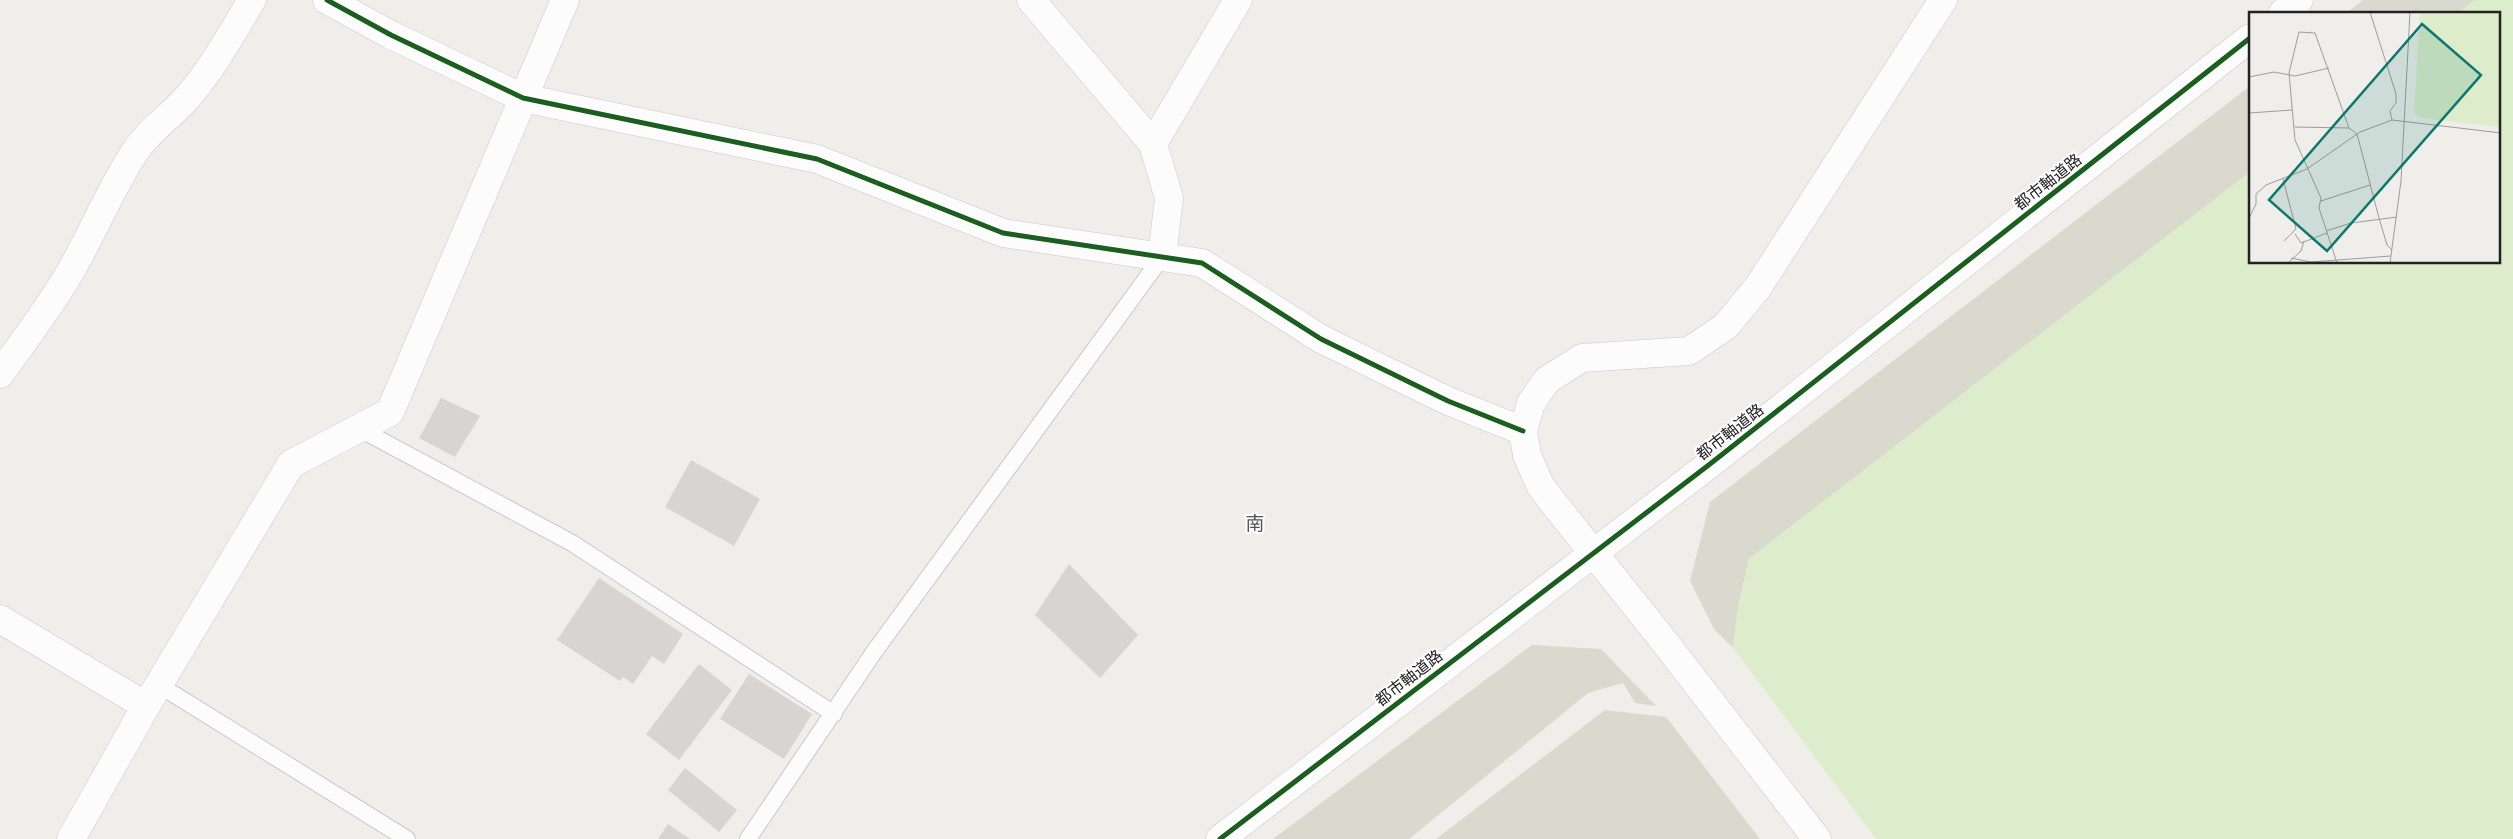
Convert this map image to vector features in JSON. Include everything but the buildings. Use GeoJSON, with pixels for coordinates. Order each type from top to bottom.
{"type":"FeatureCollection","features":[{"type":"Feature","properties":{"kind":"street"},"geometry":{"type":"LineString","coordinates":[[0,374],[70,273],[115,184],[136,150],[155,126],[184,101],[213,62],[252,0]]}},
{"type":"Feature","properties":{"kind":"street"},"geometry":{"type":"LineString","coordinates":[[327,0],[391,36],[523,98],[817,159],[1003,233],[1202,263],[1321,339],[1448,401],[1523,431]]}},
{"type":"Feature","properties":{"kind":"street"},"geometry":{"type":"LineString","coordinates":[[71,839],[152,696],[291,464],[390,412],[565,0]]}},
{"type":"Feature","properties":{"kind":"street"},"geometry":{"type":"LineString","coordinates":[[1031,0],[1153,144],[1169,198],[1162,256]]}},
{"type":"Feature","properties":{"kind":"street"},"geometry":{"type":"LineString","coordinates":[[1153,144],[1238,0]]}},
{"type":"Feature","properties":{"kind":"street"},"geometry":{"type":"LineString","coordinates":[[1817,839],[1662,638],[1592,553],[1540,485],[1527,455],[1523,431],[1531,403],[1547,380],[1582,358],[1689,351],[1726,326],[1758,287],[1943,0]]}},
{"type":"Feature","properties":{"kind":"street"},"geometry":{"type":"LineString","coordinates":[[2284,12],[2299,0]]}},
{"type":"Feature","properties":{"kind":"street","name":"都市軸道路"},"geometry":{"type":"LineString","coordinates":[[1220,839],[1710,464],[2249,39]]}},
{"type":"Feature","properties":{"kind":"street"},"geometry":{"type":"LineString","coordinates":[[0,618],[152,696]]}},
{"type":"Feature","properties":{"kind":"lane"},"geometry":{"type":"LineString","coordinates":[[748,839],[874,652],[1162,256]]}},
{"type":"Feature","properties":{"kind":"lane"},"geometry":{"type":"LineString","coordinates":[[360,429],[572,543],[834,714]]}},
{"type":"Feature","properties":{"kind":"lane"},"geometry":{"type":"LineString","coordinates":[[152,696],[407,839]]}},
{"type":"Feature","properties":{"kind":"shaded area"},"geometry":{"type":"Polygon","coordinates":[[[2363,0],[2475,0],[2460,12],[2348,12],[2363,0]]]}},
{"type":"Feature","properties":{"kind":"shaded area"},"geometry":{"type":"Polygon","coordinates":[[[2249,87],[2249,173],[1749,559],[1738,608],[1733,648],[1714,629],[1690,581],[1710,502],[2249,87]]]}},
{"type":"Feature","properties":{"kind":"shaded area"},"geometry":{"type":"Polygon","coordinates":[[[1532,645],[1601,649],[1656,706],[1635,703],[1623,683],[1588,693],[1409,839],[1273,839],[1532,645]]]}},
{"type":"Feature","properties":{"kind":"shaded area"},"geometry":{"type":"Polygon","coordinates":[[[1605,710],[1666,717],[1760,839],[1436,839],[1605,710]]]}},
{"type":"Feature","properties":{"kind":"green space"},"geometry":{"type":"Polygon","coordinates":[[[2475,0],[2513,0],[2513,839],[1876,839],[1733,648],[1738,608],[1749,559],[2249,173],[2249,264],[2500,264],[2500,12],[2460,12],[2475,0]]]}},
{"type":"Feature","properties":{"kind":"cycle path"},"geometry":{"type":"LineString","coordinates":[[327,0],[391,35],[523,98],[817,159],[1003,233],[1202,263],[1321,339],[1448,401],[1523,431]]}},
{"type":"Feature","properties":{"kind":"cycle path"},"geometry":{"type":"LineString","coordinates":[[1220,839],[1710,464],[2249,39]]}},
{"type":"Feature","properties":{"kind":"district","name":"南"},"geometry":{"type":"Point","coordinates":[1255,524]}}]}
